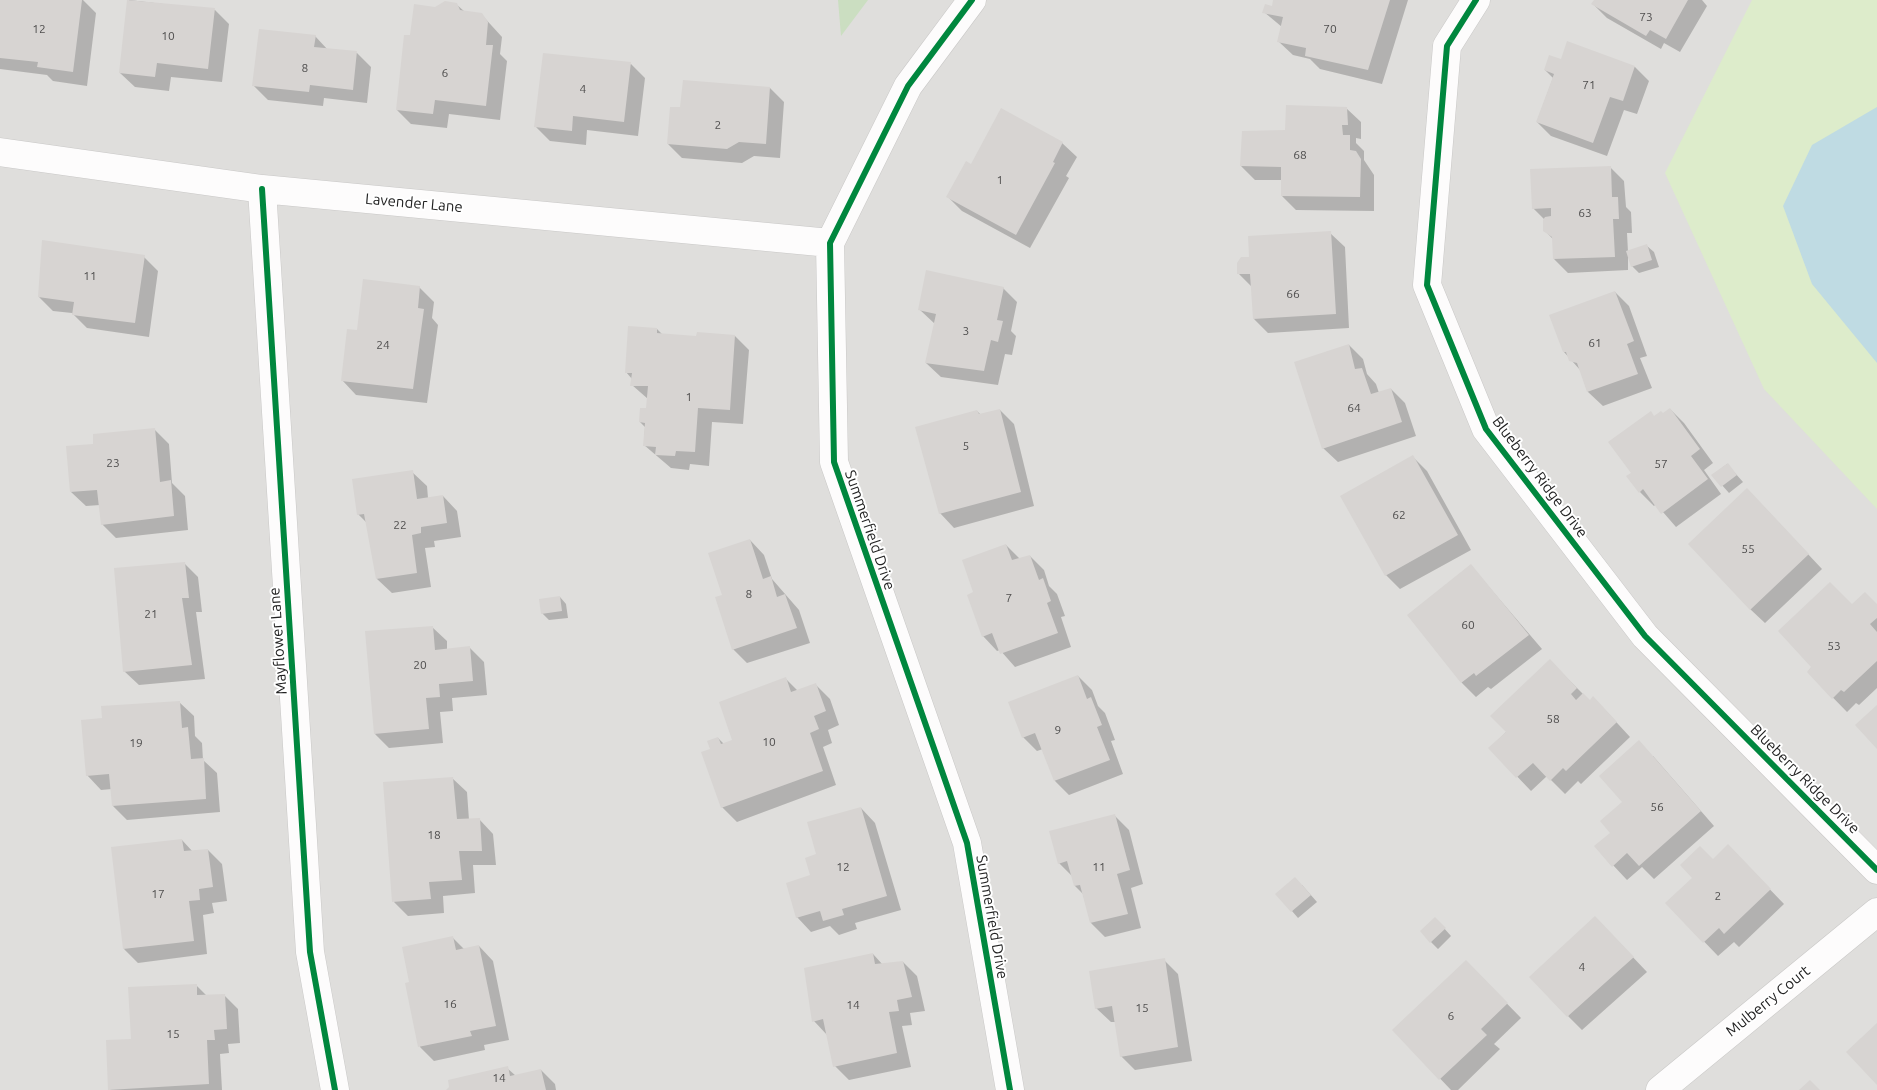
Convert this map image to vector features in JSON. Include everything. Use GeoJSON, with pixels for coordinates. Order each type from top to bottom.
{"type":"FeatureCollection","features":[{"type":"Feature","properties":{"kind":"street","name":"Summerfield Drive"},"geometry":{"type":"LineString","coordinates":[[972,0],[908,86],[830,243],[834,462],[967,844],[1010,1090]]}},
{"type":"Feature","properties":{"kind":"street","name":"Blueberry Ridge Drive"},"geometry":{"type":"LineString","coordinates":[[1476,0],[1447,46],[1427,285],[1486,429],[1645,636],[1877,870]]}},
{"type":"Feature","properties":{"kind":"street","name":"Lavender Lane"},"geometry":{"type":"LineString","coordinates":[[0,152],[262,189],[830,243]]}},
{"type":"Feature","properties":{"kind":"street","name":"Mayflower Lane"},"geometry":{"type":"LineString","coordinates":[[262,189],[310,952],[335,1090]]}},
{"type":"Feature","properties":{"kind":"street","name":"Mulberry Court"},"geometry":{"type":"LineString","coordinates":[[1660,1090],[1877,912]]}},
{"type":"Feature","properties":{"kind":"shaded area"},"geometry":{"type":"Polygon","coordinates":[[[0,0],[1877,0],[1877,1090],[0,1090],[0,0]]]}},
{"type":"Feature","properties":{"kind":"green space"},"geometry":{"type":"Polygon","coordinates":[[[838,0],[868,0],[841,36],[838,0]]]}},
{"type":"Feature","properties":{"kind":"green space"},"geometry":{"type":"Polygon","coordinates":[[[1752,0],[1877,0],[1877,509],[1764,389],[1665,173],[1752,0]]]}},
{"type":"Feature","properties":{"kind":"water"},"geometry":{"type":"Polygon","coordinates":[[[1877,107],[1877,363],[1812,284],[1783,206],[1812,145],[1877,107]]]}},
{"type":"Feature","properties":{"kind":"building"},"geometry":{"type":"Polygon","coordinates":[[[0,0],[82,0],[73,72],[37,67],[38,62],[0,58],[0,0]]]}},
{"type":"Feature","properties":{"kind":"building"},"geometry":{"type":"Polygon","coordinates":[[[127,0],[215,8],[208,69],[157,63],[155,77],[119,73],[127,0]]]}},
{"type":"Feature","properties":{"kind":"building"},"geometry":{"type":"Polygon","coordinates":[[[1273,0],[1390,0],[1368,70],[1305,56],[1306,48],[1277,42],[1283,17],[1262,13],[1265,4],[1272,6],[1273,0]]]}},
{"type":"Feature","properties":{"kind":"building"},"geometry":{"type":"Polygon","coordinates":[[[1594,0],[1688,0],[1666,39],[1650,30],[1646,36],[1591,4],[1594,0]]]}},
{"type":"Feature","properties":{"kind":"building"},"geometry":{"type":"Polygon","coordinates":[[[445,1],[457,3],[460,10],[482,13],[488,22],[486,45],[493,45],[486,106],[435,100],[433,114],[396,110],[404,35],[410,35],[414,4],[435,7],[445,1]]]}},
{"type":"Feature","properties":{"kind":"building"},"geometry":{"type":"Polygon","coordinates":[[[259,29],[316,35],[314,47],[357,51],[353,90],[310,85],[309,92],[252,86],[259,29]]]}},
{"type":"Feature","properties":{"kind":"building"},"geometry":{"type":"Polygon","coordinates":[[[1567,41],[1635,66],[1623,101],[1610,97],[1593,143],[1536,122],[1554,74],[1544,70],[1549,55],[1561,59],[1567,41]]]}},
{"type":"Feature","properties":{"kind":"building"},"geometry":{"type":"Polygon","coordinates":[[[543,53],[631,62],[624,122],[573,116],[572,131],[534,127],[543,53]]]}},
{"type":"Feature","properties":{"kind":"building"},"geometry":{"type":"Polygon","coordinates":[[[683,80],[770,87],[766,144],[739,142],[727,149],[667,144],[670,107],[680,107],[683,80]]]}},
{"type":"Feature","properties":{"kind":"building"},"geometry":{"type":"Polygon","coordinates":[[[1286,105],[1347,107],[1348,125],[1342,125],[1343,135],[1350,135],[1350,150],[1356,151],[1361,159],[1360,197],[1281,196],[1281,167],[1240,166],[1242,131],[1285,130],[1286,105]]]}},
{"type":"Feature","properties":{"kind":"building"},"geometry":{"type":"Polygon","coordinates":[[[1001,108],[1063,142],[1053,162],[1055,163],[1016,235],[946,197],[966,161],[971,164],[1001,108]]]}},
{"type":"Feature","properties":{"kind":"building"},"geometry":{"type":"Polygon","coordinates":[[[1611,166],[1612,197],[1618,197],[1619,219],[1613,219],[1615,257],[1553,259],[1552,237],[1543,231],[1543,220],[1545,217],[1551,216],[1551,208],[1532,209],[1530,169],[1611,166]]]}},
{"type":"Feature","properties":{"kind":"building"},"geometry":{"type":"Polygon","coordinates":[[[1331,231],[1336,314],[1253,319],[1250,274],[1237,274],[1237,263],[1241,257],[1249,257],[1248,236],[1331,231]]]}},
{"type":"Feature","properties":{"kind":"building"},"geometry":{"type":"Polygon","coordinates":[[[42,240],[145,255],[135,323],[72,315],[74,302],[38,297],[42,240]]]}},
{"type":"Feature","properties":{"kind":"building"},"geometry":{"type":"Polygon","coordinates":[[[1647,244],[1652,260],[1631,267],[1626,251],[1647,244]]]}},
{"type":"Feature","properties":{"kind":"building"},"geometry":{"type":"Polygon","coordinates":[[[926,270],[1004,287],[997,320],[1003,321],[998,342],[991,340],[984,371],[925,363],[936,314],[918,310],[926,270]]]}},
{"type":"Feature","properties":{"kind":"building"},"geometry":{"type":"Polygon","coordinates":[[[363,279],[420,286],[418,308],[424,309],[413,389],[341,381],[347,329],[357,330],[363,279]]]}},
{"type":"Feature","properties":{"kind":"building"},"geometry":{"type":"Polygon","coordinates":[[[1615,291],[1634,341],[1627,344],[1638,374],[1587,392],[1577,363],[1569,361],[1566,352],[1563,352],[1549,315],[1615,291]]]}},
{"type":"Feature","properties":{"kind":"building"},"geometry":{"type":"Polygon","coordinates":[[[628,326],[657,328],[657,333],[696,336],[697,332],[735,335],[730,410],[698,408],[695,452],[676,451],[675,456],[655,455],[656,447],[643,446],[645,423],[639,422],[640,408],[646,408],[648,386],[630,386],[632,373],[625,373],[628,326]]]}},
{"type":"Feature","properties":{"kind":"building"},"geometry":{"type":"Polygon","coordinates":[[[1349,344],[1355,369],[1362,368],[1371,394],[1391,388],[1402,422],[1322,449],[1294,362],[1349,344]]]}},
{"type":"Feature","properties":{"kind":"building"},"geometry":{"type":"Polygon","coordinates":[[[1670,408],[1700,449],[1691,456],[1708,479],[1661,514],[1643,489],[1639,493],[1626,476],[1631,473],[1608,442],[1651,411],[1654,416],[1670,408]]]}},
{"type":"Feature","properties":{"kind":"building"},"geometry":{"type":"Polygon","coordinates":[[[1000,409],[1021,492],[939,514],[915,427],[977,410],[979,414],[1000,409]]]}},
{"type":"Feature","properties":{"kind":"building"},"geometry":{"type":"Polygon","coordinates":[[[155,428],[160,482],[171,480],[174,516],[101,525],[97,490],[70,492],[66,446],[93,444],[93,434],[155,428]]]}},
{"type":"Feature","properties":{"kind":"building"},"geometry":{"type":"Polygon","coordinates":[[[1413,455],[1458,535],[1385,576],[1340,496],[1413,455]]]}},
{"type":"Feature","properties":{"kind":"building"},"geometry":{"type":"Polygon","coordinates":[[[1728,463],[1737,475],[1721,487],[1711,475],[1728,463]]]}},
{"type":"Feature","properties":{"kind":"building"},"geometry":{"type":"Polygon","coordinates":[[[413,470],[417,499],[443,495],[447,523],[421,527],[421,533],[412,535],[417,573],[376,579],[364,514],[357,515],[352,479],[413,470]]]}},
{"type":"Feature","properties":{"kind":"building"},"geometry":{"type":"Polygon","coordinates":[[[1747,488],[1809,554],[1750,610],[1688,544],[1747,488]]]}},
{"type":"Feature","properties":{"kind":"building"},"geometry":{"type":"Polygon","coordinates":[[[750,539],[763,579],[771,576],[777,597],[785,594],[797,628],[732,650],[715,597],[722,595],[708,553],[750,539]]]}},
{"type":"Feature","properties":{"kind":"building"},"geometry":{"type":"Polygon","coordinates":[[[1006,544],[1012,560],[1030,555],[1039,580],[1043,578],[1051,601],[1047,603],[1058,633],[1000,654],[992,633],[982,637],[967,595],[973,592],[962,560],[1006,544]]]}},
{"type":"Feature","properties":{"kind":"building"},"geometry":{"type":"Polygon","coordinates":[[[185,562],[189,598],[182,598],[192,665],[123,672],[114,568],[185,562]]]}},
{"type":"Feature","properties":{"kind":"building"},"geometry":{"type":"Polygon","coordinates":[[[1471,564],[1529,635],[1476,676],[1474,673],[1461,683],[1407,615],[1471,564]]]}},
{"type":"Feature","properties":{"kind":"building"},"geometry":{"type":"Polygon","coordinates":[[[1830,582],[1852,604],[1865,592],[1877,604],[1877,618],[1870,624],[1877,632],[1877,661],[1844,692],[1841,690],[1832,699],[1807,672],[1811,667],[1778,631],[1830,582]]]}},
{"type":"Feature","properties":{"kind":"building"},"geometry":{"type":"Polygon","coordinates":[[[560,596],[562,611],[541,614],[539,599],[560,596]]]}},
{"type":"Feature","properties":{"kind":"building"},"geometry":{"type":"Polygon","coordinates":[[[433,626],[435,650],[470,646],[473,681],[439,684],[440,697],[426,698],[429,729],[374,734],[365,631],[433,626]]]}},
{"type":"Feature","properties":{"kind":"building"},"geometry":{"type":"Polygon","coordinates":[[[1550,659],[1577,688],[1571,694],[1576,700],[1583,693],[1590,700],[1593,696],[1617,722],[1566,771],[1563,768],[1550,781],[1533,763],[1516,778],[1488,748],[1506,732],[1490,716],[1550,659]]]}},
{"type":"Feature","properties":{"kind":"building"},"geometry":{"type":"Polygon","coordinates":[[[1078,675],[1087,699],[1091,697],[1102,725],[1097,727],[1110,760],[1054,781],[1035,733],[1022,738],[1008,702],[1078,675]]]}},
{"type":"Feature","properties":{"kind":"building"},"geometry":{"type":"Polygon","coordinates":[[[786,677],[791,692],[816,683],[826,711],[814,716],[819,729],[810,733],[823,771],[721,808],[701,752],[710,749],[707,741],[718,737],[721,744],[732,740],[719,702],[786,677]]]}},
{"type":"Feature","properties":{"kind":"building"},"geometry":{"type":"Polygon","coordinates":[[[180,701],[182,728],[188,727],[191,759],[204,758],[206,799],[112,806],[109,774],[86,776],[81,720],[102,718],[101,706],[180,701]]]}},
{"type":"Feature","properties":{"kind":"building"},"geometry":{"type":"Polygon","coordinates":[[[1877,705],[1877,749],[1855,725],[1877,705]]]}},
{"type":"Feature","properties":{"kind":"building"},"geometry":{"type":"Polygon","coordinates":[[[1639,740],[1701,811],[1639,866],[1627,853],[1612,867],[1594,846],[1610,833],[1600,821],[1622,802],[1599,776],[1639,740]]]}},
{"type":"Feature","properties":{"kind":"building"},"geometry":{"type":"Polygon","coordinates":[[[453,777],[457,819],[480,818],[482,851],[459,851],[462,880],[429,882],[431,899],[392,902],[383,782],[453,777]]]}},
{"type":"Feature","properties":{"kind":"building"},"geometry":{"type":"Polygon","coordinates":[[[861,807],[887,896],[842,909],[844,915],[823,921],[820,911],[796,918],[786,883],[810,875],[805,858],[816,854],[807,822],[861,807]]]}},
{"type":"Feature","properties":{"kind":"building"},"geometry":{"type":"Polygon","coordinates":[[[1115,814],[1130,870],[1117,874],[1128,914],[1090,923],[1080,885],[1074,886],[1067,861],[1058,864],[1049,831],[1115,814]]]}},
{"type":"Feature","properties":{"kind":"building"},"geometry":{"type":"Polygon","coordinates":[[[182,839],[184,851],[208,849],[213,887],[199,889],[200,900],[189,901],[194,941],[123,949],[111,847],[182,839]]]}},
{"type":"Feature","properties":{"kind":"building"},"geometry":{"type":"Polygon","coordinates":[[[1728,844],[1771,889],[1724,934],[1719,928],[1703,943],[1665,903],[1692,878],[1680,865],[1700,846],[1713,859],[1728,844]]]}},
{"type":"Feature","properties":{"kind":"building"},"geometry":{"type":"Polygon","coordinates":[[[1295,877],[1311,895],[1291,912],[1275,894],[1295,877]]]}},
{"type":"Feature","properties":{"kind":"building"},"geometry":{"type":"Polygon","coordinates":[[[1595,916],[1634,957],[1567,1017],[1529,977],[1595,916]]]}},
{"type":"Feature","properties":{"kind":"building"},"geometry":{"type":"Polygon","coordinates":[[[1435,917],[1446,928],[1430,943],[1420,931],[1435,917]]]}},
{"type":"Feature","properties":{"kind":"building"},"geometry":{"type":"Polygon","coordinates":[[[453,936],[456,950],[479,945],[496,1026],[470,1031],[472,1036],[418,1047],[405,983],[409,982],[402,947],[453,936]]]}},
{"type":"Feature","properties":{"kind":"building"},"geometry":{"type":"Polygon","coordinates":[[[873,953],[875,964],[903,961],[912,997],[897,1000],[899,1011],[889,1012],[897,1053],[833,1067],[823,1019],[812,1022],[804,968],[873,953]]]}},
{"type":"Feature","properties":{"kind":"building"},"geometry":{"type":"Polygon","coordinates":[[[1165,958],[1178,1047],[1120,1057],[1112,1006],[1095,1009],[1089,971],[1165,958]]]}},
{"type":"Feature","properties":{"kind":"building"},"geometry":{"type":"Polygon","coordinates":[[[1466,960],[1508,1003],[1481,1029],[1487,1035],[1439,1080],[1392,1030],[1466,960]]]}},
{"type":"Feature","properties":{"kind":"building"},"geometry":{"type":"Polygon","coordinates":[[[197,984],[197,995],[225,994],[227,1029],[214,1030],[215,1040],[207,1040],[209,1084],[108,1090],[106,1040],[131,1039],[128,987],[197,984]]]}},
{"type":"Feature","properties":{"kind":"building"},"geometry":{"type":"Polygon","coordinates":[[[1877,1023],[1877,1085],[1846,1052],[1877,1023]]]}},
{"type":"Feature","properties":{"kind":"building"},"geometry":{"type":"Polygon","coordinates":[[[508,1066],[510,1076],[541,1069],[546,1090],[446,1090],[449,1087],[448,1080],[508,1066]]]}},
{"type":"Feature","properties":{"kind":"building"},"geometry":{"type":"Polygon","coordinates":[[[1810,1080],[1820,1090],[1799,1090],[1810,1080]]]}},
{"type":"Feature","properties":{"kind":"cycle path"},"geometry":{"type":"LineString","coordinates":[[972,0],[908,86],[830,243],[834,462],[967,843],[1010,1090]]}},
{"type":"Feature","properties":{"kind":"cycle path"},"geometry":{"type":"LineString","coordinates":[[1476,0],[1447,46],[1427,285],[1486,429],[1645,636],[1877,870]]}},
{"type":"Feature","properties":{"kind":"cycle path"},"geometry":{"type":"LineString","coordinates":[[262,189],[310,952],[335,1090]]}}]}
